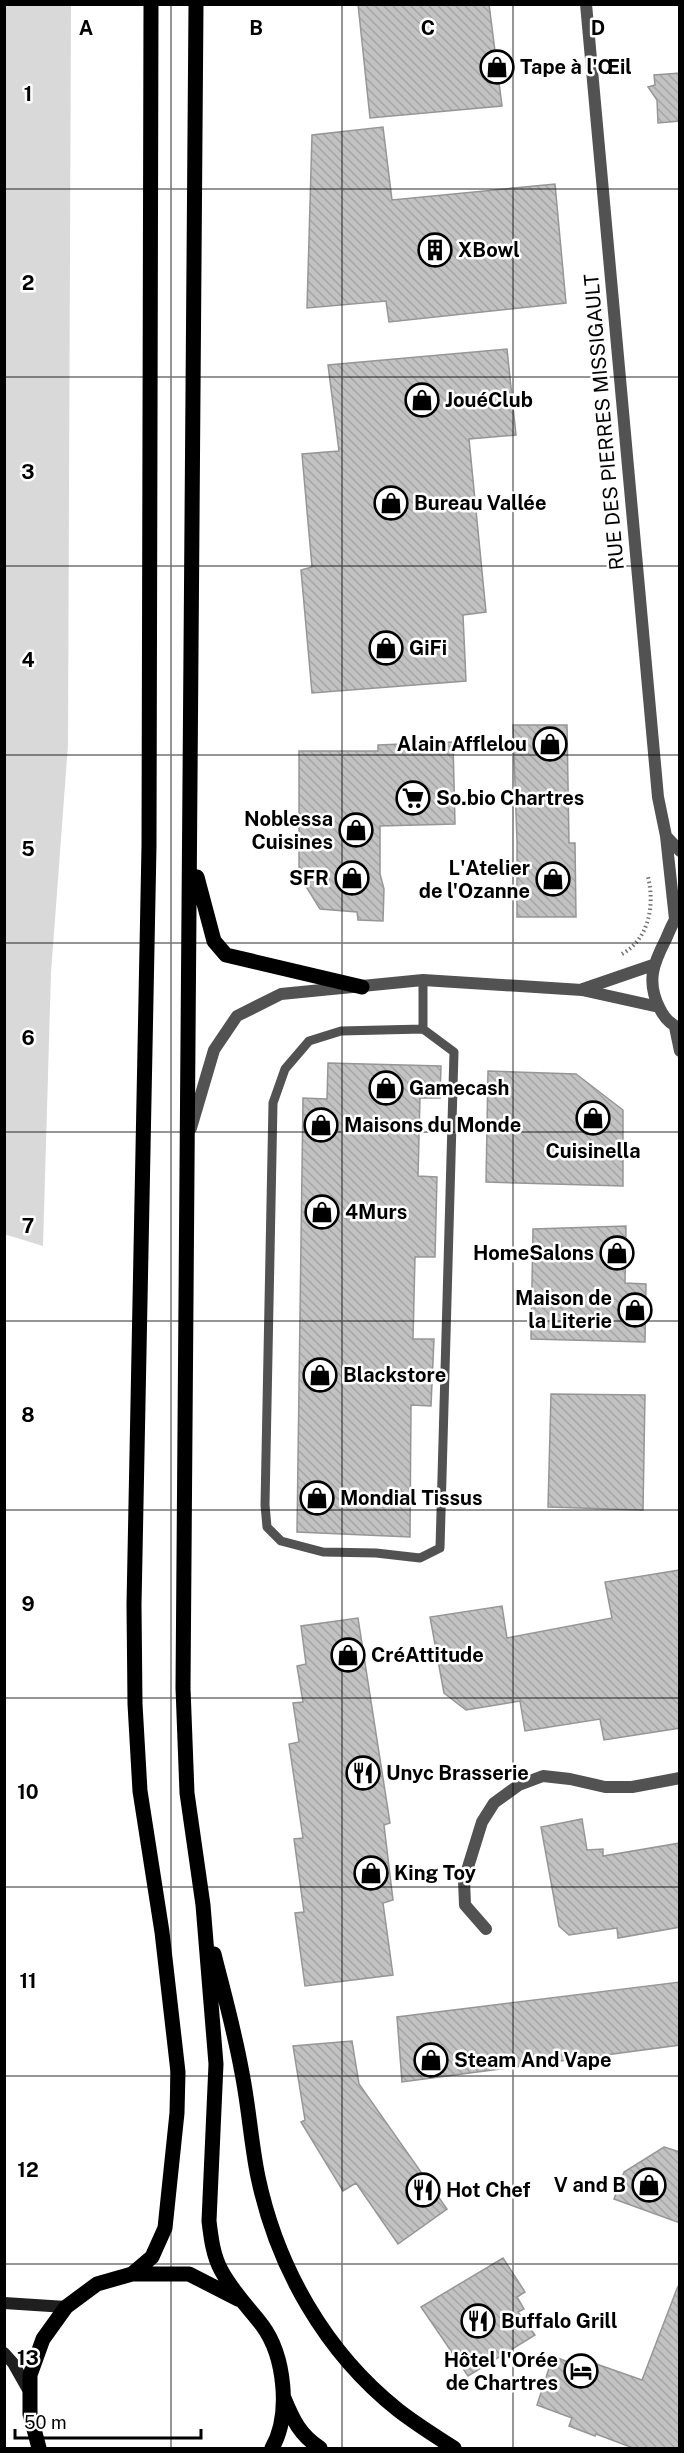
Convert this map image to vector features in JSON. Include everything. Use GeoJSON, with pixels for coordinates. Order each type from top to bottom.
{"type":"FeatureCollection","features":[{"type":"Feature","properties":{"kind":"main road"},"geometry":{"type":"LineString","coordinates":[[132,2274],[152,2257],[165,2228],[177,2103],[173,2020],[140,1791],[135,1704],[134,1605],[149,846],[151,4]]}},
{"type":"Feature","properties":{"kind":"main road"},"geometry":{"type":"LineString","coordinates":[[196,4],[183,1688],[187,1793],[203,1905],[216,2064],[209,2221],[212,2245],[220,2269],[238,2299],[263,2327],[279,2361],[284,2398],[296,2426],[308,2441],[320,2448]]}},
{"type":"Feature","properties":{"kind":"main road"},"geometry":{"type":"LineString","coordinates":[[191,853],[214,941],[226,955],[362,987]]}},
{"type":"Feature","properties":{"kind":"main road"},"geometry":{"type":"LineString","coordinates":[[203,1905],[242,2073],[258,2177],[274,2236],[295,2285],[329,2337],[368,2383],[398,2410],[454,2448]]}},
{"type":"Feature","properties":{"kind":"main road"},"geometry":{"type":"LineString","coordinates":[[39,2448],[30,2414],[30,2375],[43,2339],[66,2307],[97,2284],[132,2274],[189,2274],[238,2299]]}},
{"type":"Feature","properties":{"kind":"main road"},"geometry":{"type":"LineString","coordinates":[[4,2303],[66,2307]]}},
{"type":"Feature","properties":{"kind":"main road"},"geometry":{"type":"LineString","coordinates":[[4,2354],[13,2363],[30,2394]]}},
{"type":"Feature","properties":{"kind":"main road"},"geometry":{"type":"LineString","coordinates":[[272,2448],[277,2440],[284,2398]]}},
{"type":"Feature","properties":{"kind":"street","name":"RUE DES PIERRES MISSIGAULT"},"geometry":{"type":"LineString","coordinates":[[586,4],[657,797],[666,836],[677,916]]}},
{"type":"Feature","properties":{"kind":"street"},"geometry":{"type":"LineString","coordinates":[[666,836],[680,852]]}},
{"type":"Feature","properties":{"kind":"street"},"geometry":{"type":"LineString","coordinates":[[677,916],[653,965],[654,998],[663,1016],[677,1027],[680,1051]]}},
{"type":"Feature","properties":{"kind":"street"},"geometry":{"type":"LineString","coordinates":[[582,990],[653,965]]}},
{"type":"Feature","properties":{"kind":"street"},"geometry":{"type":"LineString","coordinates":[[187,1140],[214,1050],[237,1016],[281,994],[423,980],[582,990],[659,1007]]}},
{"type":"Feature","properties":{"kind":"street"},"geometry":{"type":"LineString","coordinates":[[486,1929],[465,1905],[464,1880],[471,1850],[482,1822],[494,1803],[519,1785],[543,1776],[605,1787],[632,1787],[680,1778]]}},
{"type":"Feature","properties":{"kind":"lane"},"geometry":{"type":"LineString","coordinates":[[423,980],[423,1029]]}},
{"type":"Feature","properties":{"kind":"lane"},"geometry":{"type":"LineString","coordinates":[[423,1029],[454,1052],[440,1548],[420,1558],[376,1553],[323,1552],[281,1541],[267,1527],[265,1494],[273,1103],[285,1069],[309,1041],[341,1031],[423,1029]]}},
{"type":"Feature","properties":{"kind":"path"},"geometry":{"type":"LineString","coordinates":[[622,960],[622,955],[635,944],[649,917],[651,892],[648,877]]}},
{"type":"Feature","properties":{"kind":"shaded area"},"geometry":{"type":"Polygon","coordinates":[[[4,5],[71,5],[68,745],[51,973],[43,1246],[4,1234],[4,5]]]}},
{"type":"Feature","properties":{"kind":"building"},"geometry":{"type":"Polygon","coordinates":[[[358,4],[489,4],[502,106],[370,118],[358,4]]]}},
{"type":"Feature","properties":{"kind":"building"},"geometry":{"type":"Polygon","coordinates":[[[680,73],[680,121],[658,123],[657,100],[648,87],[655,85],[654,75],[680,73]]]}},
{"type":"Feature","properties":{"kind":"building","name":"XBowl"},"geometry":{"type":"Polygon","coordinates":[[[383,127],[392,200],[555,184],[566,303],[389,322],[386,301],[307,308],[312,135],[383,127]]]}},
{"type":"Feature","properties":{"kind":"building"},"geometry":{"type":"Polygon","coordinates":[[[507,349],[516,435],[469,439],[486,612],[463,615],[466,681],[312,693],[301,570],[312,567],[302,454],[339,451],[328,365],[507,349]]]}},
{"type":"Feature","properties":{"kind":"building"},"geometry":{"type":"Polygon","coordinates":[[[513,725],[567,725],[569,843],[575,843],[576,917],[517,917],[513,725]]]}},
{"type":"Feature","properties":{"kind":"building"},"geometry":{"type":"Polygon","coordinates":[[[453,742],[455,824],[380,826],[380,874],[384,889],[383,921],[358,920],[357,912],[320,909],[299,875],[299,751],[378,751],[378,745],[453,742]]]}},
{"type":"Feature","properties":{"kind":"building"},"geometry":{"type":"Polygon","coordinates":[[[328,1063],[441,1066],[440,1098],[420,1098],[418,1176],[437,1177],[435,1257],[415,1257],[413,1339],[434,1339],[431,1406],[411,1405],[410,1537],[297,1532],[303,1098],[327,1099],[328,1063]]]}},
{"type":"Feature","properties":{"kind":"building"},"geometry":{"type":"Polygon","coordinates":[[[488,1071],[576,1074],[623,1110],[623,1186],[486,1182],[488,1071]]]}},
{"type":"Feature","properties":{"kind":"building"},"geometry":{"type":"Polygon","coordinates":[[[626,1226],[625,1283],[646,1284],[645,1342],[531,1339],[533,1229],[626,1226]]]}},
{"type":"Feature","properties":{"kind":"building"},"geometry":{"type":"Polygon","coordinates":[[[551,1394],[645,1395],[643,1510],[548,1507],[551,1394]]]}},
{"type":"Feature","properties":{"kind":"building"},"geometry":{"type":"Polygon","coordinates":[[[680,1570],[680,1728],[604,1740],[600,1719],[525,1731],[520,1701],[466,1710],[444,1693],[430,1617],[502,1606],[507,1638],[612,1618],[605,1582],[680,1570]]]}},
{"type":"Feature","properties":{"kind":"building"},"geometry":{"type":"Polygon","coordinates":[[[358,1618],[390,1823],[384,1825],[393,1900],[383,1903],[393,1975],[305,1986],[295,1913],[304,1912],[294,1839],[303,1838],[289,1744],[299,1742],[293,1703],[303,1702],[297,1666],[306,1664],[301,1626],[358,1618]]]}},
{"type":"Feature","properties":{"kind":"building"},"geometry":{"type":"Polygon","coordinates":[[[582,1819],[587,1850],[603,1849],[603,1856],[680,1843],[680,1927],[618,1938],[617,1928],[569,1935],[559,1926],[541,1827],[582,1819]]]}},
{"type":"Feature","properties":{"kind":"building"},"geometry":{"type":"Polygon","coordinates":[[[680,1982],[680,2045],[402,2082],[397,2017],[680,1982]]]}},
{"type":"Feature","properties":{"kind":"building"},"geometry":{"type":"Polygon","coordinates":[[[352,2041],[359,2084],[447,2209],[398,2244],[356,2183],[343,2191],[301,2122],[305,2120],[293,2046],[352,2041]]]}},
{"type":"Feature","properties":{"kind":"building","name":"V and B"},"geometry":{"type":"Polygon","coordinates":[[[664,2147],[680,2152],[680,2223],[614,2199],[624,2172],[664,2147]]]}},
{"type":"Feature","properties":{"kind":"building","name":"Buffalo Grill"},"geometry":{"type":"Polygon","coordinates":[[[503,2258],[525,2292],[517,2297],[524,2309],[518,2312],[535,2335],[468,2376],[421,2307],[503,2258]]]}},
{"type":"Feature","properties":{"kind":"building","name":"Hôtel l'Orée de Chartres"},"geometry":{"type":"Polygon","coordinates":[[[678,2286],[680,2448],[633,2448],[569,2426],[572,2418],[537,2405],[553,2356],[583,2368],[585,2360],[642,2380],[678,2286]]]}},
{"type":"Feature","properties":{"kind":"place","name":"Tape à l'Œil"},"geometry":{"type":"Point","coordinates":[497,67]}},
{"type":"Feature","properties":{"kind":"place","name":"XBowl"},"geometry":{"type":"Point","coordinates":[435,250]}},
{"type":"Feature","properties":{"kind":"place","name":"JouéClub"},"geometry":{"type":"Point","coordinates":[422,400]}},
{"type":"Feature","properties":{"kind":"place","name":"Bureau Vallée"},"geometry":{"type":"Point","coordinates":[391,503]}},
{"type":"Feature","properties":{"kind":"place","name":"GiFi"},"geometry":{"type":"Point","coordinates":[386,648]}},
{"type":"Feature","properties":{"kind":"place","name":"Alain Afflelou"},"geometry":{"type":"Point","coordinates":[550,744]}},
{"type":"Feature","properties":{"kind":"place","name":"So.bio Chartres"},"geometry":{"type":"Point","coordinates":[413,798]}},
{"type":"Feature","properties":{"kind":"place","name":"Noblessa Cuisines"},"geometry":{"type":"Point","coordinates":[356,830]}},
{"type":"Feature","properties":{"kind":"place","name":"SFR"},"geometry":{"type":"Point","coordinates":[352,878]}},
{"type":"Feature","properties":{"kind":"place","name":"L'Atelier de l'Ozanne"},"geometry":{"type":"Point","coordinates":[553,879]}},
{"type":"Feature","properties":{"kind":"place","name":"Gamecash"},"geometry":{"type":"Point","coordinates":[386,1088]}},
{"type":"Feature","properties":{"kind":"place","name":"Cuisinella"},"geometry":{"type":"Point","coordinates":[593,1118]}},
{"type":"Feature","properties":{"kind":"place","name":"Maisons du Monde"},"geometry":{"type":"Point","coordinates":[321,1125]}},
{"type":"Feature","properties":{"kind":"place","name":"4Murs"},"geometry":{"type":"Point","coordinates":[322,1212]}},
{"type":"Feature","properties":{"kind":"place","name":"HomeSalons"},"geometry":{"type":"Point","coordinates":[617,1253]}},
{"type":"Feature","properties":{"kind":"place","name":"Maison de la Literie"},"geometry":{"type":"Point","coordinates":[635,1310]}},
{"type":"Feature","properties":{"kind":"place","name":"Blackstore"},"geometry":{"type":"Point","coordinates":[320,1375]}},
{"type":"Feature","properties":{"kind":"place","name":"Mondial Tissus"},"geometry":{"type":"Point","coordinates":[317,1498]}},
{"type":"Feature","properties":{"kind":"place","name":"CréAttitude"},"geometry":{"type":"Point","coordinates":[348,1655]}},
{"type":"Feature","properties":{"kind":"place","name":"Unyc Brasserie"},"geometry":{"type":"Point","coordinates":[363,1773]}},
{"type":"Feature","properties":{"kind":"place","name":"King Toy"},"geometry":{"type":"Point","coordinates":[371,1873]}},
{"type":"Feature","properties":{"kind":"place","name":"Steam And Vape"},"geometry":{"type":"Point","coordinates":[431,2060]}},
{"type":"Feature","properties":{"kind":"place","name":"V and B"},"geometry":{"type":"Point","coordinates":[649,2185]}},
{"type":"Feature","properties":{"kind":"place","name":"Hot Chef"},"geometry":{"type":"Point","coordinates":[423,2190]}},
{"type":"Feature","properties":{"kind":"place","name":"Buffalo Grill"},"geometry":{"type":"Point","coordinates":[478,2321]}},
{"type":"Feature","properties":{"kind":"place","name":"Hôtel l'Orée de Chartres"},"geometry":{"type":"Point","coordinates":[581,2371]}}]}
